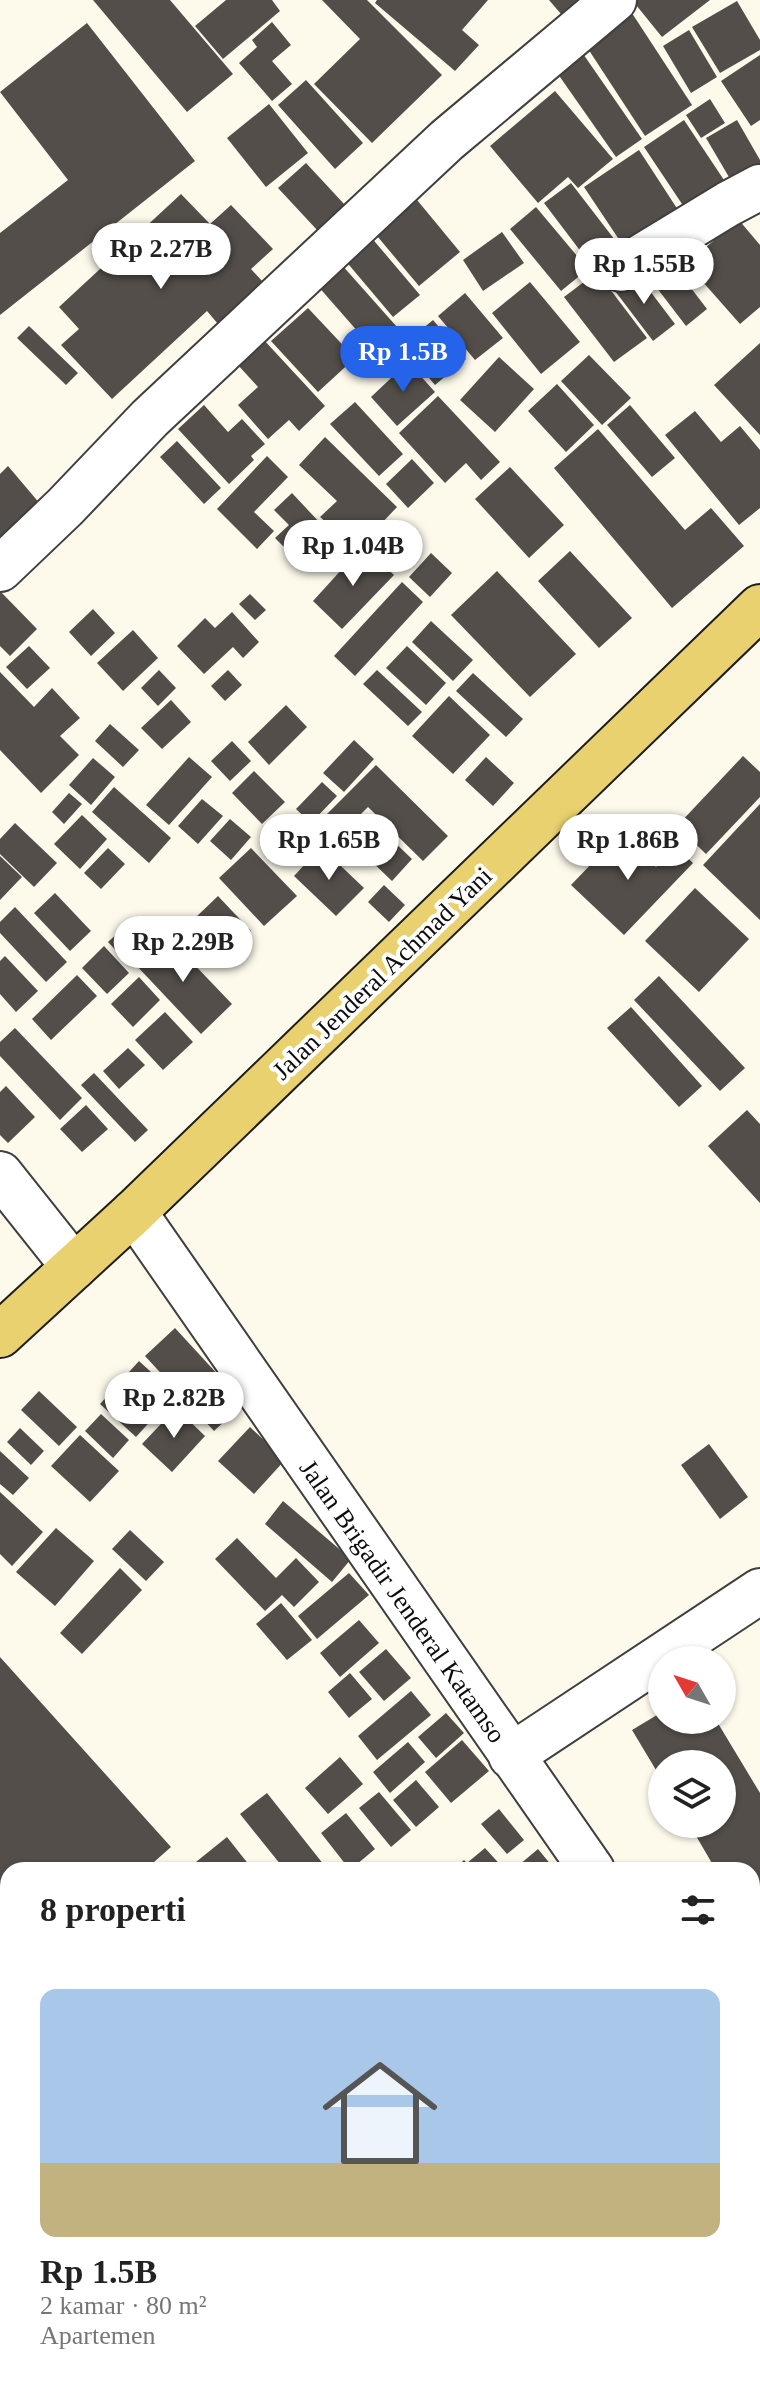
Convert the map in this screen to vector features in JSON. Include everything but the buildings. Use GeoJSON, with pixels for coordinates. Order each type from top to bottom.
{"type":"FeatureCollection","features":[{"type":"Feature","properties":{"kind":"main road","name":"Jalan Jenderal Achmad Yani"},"geometry":{"type":"LineString","coordinates":[[0,1335],[134,1212],[760,607]]}},
{"type":"Feature","properties":{"kind":"street"},"geometry":{"type":"LineString","coordinates":[[0,569],[65,507],[150,418],[447,140],[614,0]]}},
{"type":"Feature","properties":{"kind":"street"},"geometry":{"type":"LineString","coordinates":[[621,269],[760,187]]}},
{"type":"Feature","properties":{"kind":"street"},"geometry":{"type":"LineString","coordinates":[[0,1174],[74,1267]]}},
{"type":"Feature","properties":{"kind":"street","name":"Jalan Brigadir Jenderal Katamso"},"geometry":{"type":"LineString","coordinates":[[134,1212],[586,1862]]}},
{"type":"Feature","properties":{"kind":"street"},"geometry":{"type":"LineString","coordinates":[[511,1756],[760,1591]]}}]}
